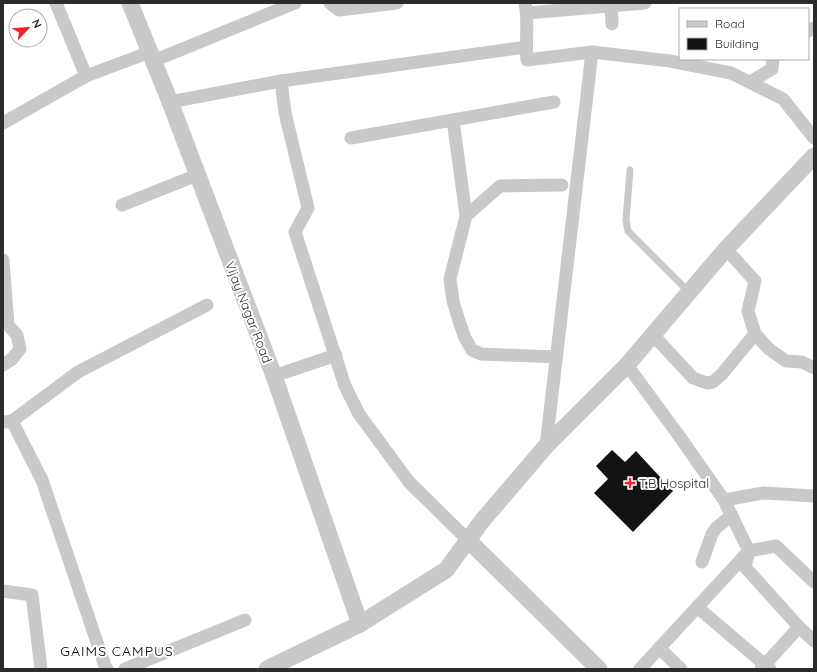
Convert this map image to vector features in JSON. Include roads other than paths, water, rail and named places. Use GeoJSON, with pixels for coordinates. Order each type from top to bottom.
{"type":"FeatureCollection","features":[{"type":"Feature","properties":{"kind":"street"},"geometry":{"type":"LineString","coordinates":[[56,3],[86,76]]}},
{"type":"Feature","properties":{"kind":"street","name":"Vijay Nagar Road"},"geometry":{"type":"LineString","coordinates":[[130,3],[170,102],[274,376],[360,624]]}},
{"type":"Feature","properties":{"kind":"street"},"geometry":{"type":"LineString","coordinates":[[3,123],[86,76],[152,57],[295,3]]}},
{"type":"Feature","properties":{"kind":"street"},"geometry":{"type":"LineString","coordinates":[[330,3],[339,10],[397,3]]}},
{"type":"Feature","properties":{"kind":"street"},"geometry":{"type":"LineString","coordinates":[[645,3],[526,8],[527,60],[592,52],[670,61],[731,73],[783,99],[814,138]]}},
{"type":"Feature","properties":{"kind":"street"},"geometry":{"type":"LineString","coordinates":[[611,4],[612,24]]}},
{"type":"Feature","properties":{"kind":"street"},"geometry":{"type":"LineString","coordinates":[[170,102],[281,81],[526,47]]}},
{"type":"Feature","properties":{"kind":"street"},"geometry":{"type":"LineString","coordinates":[[546,446],[592,52]]}},
{"type":"Feature","properties":{"kind":"street"},"geometry":{"type":"LineString","coordinates":[[750,82],[772,69],[773,60]]}},
{"type":"Feature","properties":{"kind":"street"},"geometry":{"type":"LineString","coordinates":[[281,81],[285,113],[308,208],[295,232],[345,386],[359,414],[409,482],[599,669]]}},
{"type":"Feature","properties":{"kind":"street"},"geometry":{"type":"LineString","coordinates":[[351,138],[554,102]]}},
{"type":"Feature","properties":{"kind":"street"},"geometry":{"type":"LineString","coordinates":[[453,120],[466,216],[450,279],[453,301],[465,338],[472,350],[482,354],[556,357]]}},
{"type":"Feature","properties":{"kind":"street"},"geometry":{"type":"LineString","coordinates":[[271,668],[360,624],[446,570],[467,539],[546,446],[627,365],[726,249],[814,156]]}},
{"type":"Feature","properties":{"kind":"street"},"geometry":{"type":"LineString","coordinates":[[122,205],[197,175]]}},
{"type":"Feature","properties":{"kind":"street"},"geometry":{"type":"LineString","coordinates":[[466,216],[500,186],[562,185]]}},
{"type":"Feature","properties":{"kind":"street"},"geometry":{"type":"LineString","coordinates":[[726,249],[755,281],[748,311],[755,334],[769,349],[786,361],[802,362],[814,368]]}},
{"type":"Feature","properties":{"kind":"street"},"geometry":{"type":"LineString","coordinates":[[3,260],[8,325],[17,335],[20,349],[12,359],[3,365]]}},
{"type":"Feature","properties":{"kind":"street"},"geometry":{"type":"LineString","coordinates":[[107,669],[42,480],[7,421],[78,372],[207,305]]}},
{"type":"Feature","properties":{"kind":"street"},"geometry":{"type":"LineString","coordinates":[[653,335],[693,378],[700,382],[707,383],[713,382],[722,374],[755,334]]}},
{"type":"Feature","properties":{"kind":"street"},"geometry":{"type":"LineString","coordinates":[[274,376],[336,355]]}},
{"type":"Feature","properties":{"kind":"street"},"geometry":{"type":"LineString","coordinates":[[627,365],[724,500],[749,551],[745,567],[799,627],[814,641]]}},
{"type":"Feature","properties":{"kind":"street"},"geometry":{"type":"LineString","coordinates":[[724,500],[764,493],[814,496]]}},
{"type":"Feature","properties":{"kind":"street"},"geometry":{"type":"LineString","coordinates":[[702,562],[712,534],[716,528],[732,515]]}},
{"type":"Feature","properties":{"kind":"street"},"geometry":{"type":"LineString","coordinates":[[640,669],[749,551],[776,546],[814,582]]}},
{"type":"Feature","properties":{"kind":"street"},"geometry":{"type":"LineString","coordinates":[[3,591],[32,595],[41,669]]}},
{"type":"Feature","properties":{"kind":"street"},"geometry":{"type":"LineString","coordinates":[[697,607],[766,667],[799,627]]}},
{"type":"Feature","properties":{"kind":"street"},"geometry":{"type":"LineString","coordinates":[[125,669],[245,620]]}},
{"type":"Feature","properties":{"kind":"street"},"geometry":{"type":"LineString","coordinates":[[659,648],[681,669]]}},
{"type":"Feature","properties":{"kind":"lane"},"geometry":{"type":"LineString","coordinates":[[630,170],[626,220],[628,231],[689,292]]}},
{"type":"Feature","properties":{"kind":"place","name":"T.B Hospital"},"geometry":{"type":"Point","coordinates":[630,483]}},
{"type":"Feature","properties":{"kind":"district","name":"GAIMS CAMPUS"},"geometry":{"type":"Point","coordinates":[117,651]}}]}
